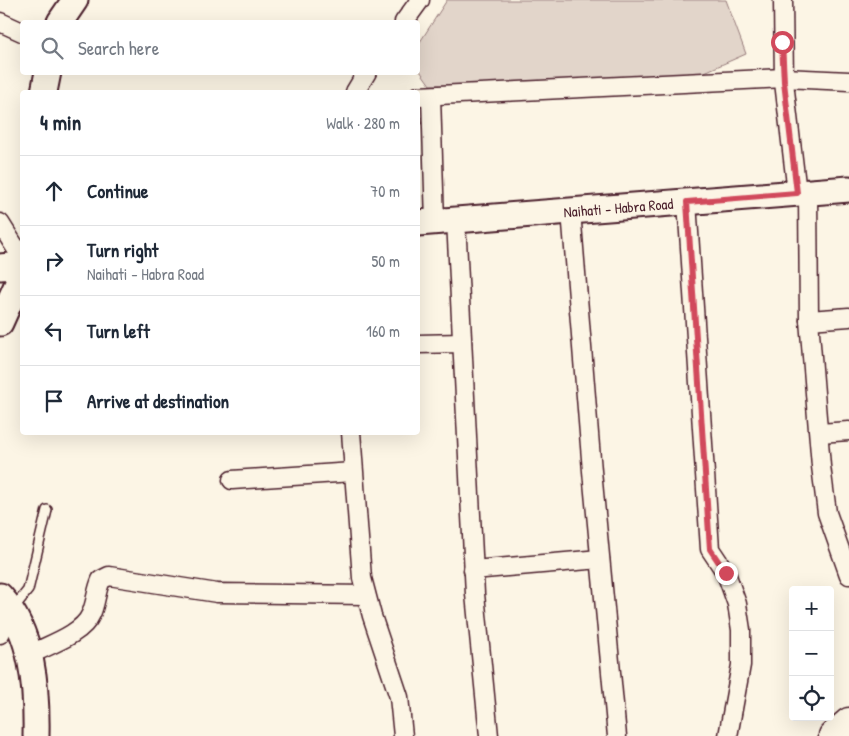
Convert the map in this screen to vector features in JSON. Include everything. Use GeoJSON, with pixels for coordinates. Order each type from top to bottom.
{"type":"FeatureCollection","features":[{"type":"Feature","properties":{"kind":"highway"},"geometry":{"type":"LineString","coordinates":[[832,736],[849,722]]}},
{"type":"Feature","properties":{"kind":"main road"},"geometry":{"type":"LineString","coordinates":[[61,20],[75,0]]}},
{"type":"Feature","properties":{"kind":"main road"},"geometry":{"type":"LineString","coordinates":[[44,90],[47,75]]}},
{"type":"Feature","properties":{"kind":"main road","name":"Naihati - Habra Road"},"geometry":{"type":"LineString","coordinates":[[436,221],[849,190]]}},
{"type":"Feature","properties":{"kind":"main road"},"geometry":{"type":"LineString","coordinates":[[0,267],[20,265]]}},
{"type":"Feature","properties":{"kind":"main road"},"geometry":{"type":"LineString","coordinates":[[0,324],[20,279]]}},
{"type":"Feature","properties":{"kind":"main road"},"geometry":{"type":"LineString","coordinates":[[6,603],[20,626],[29,655],[35,697],[36,736]]}},
{"type":"Feature","properties":{"kind":"street"},"geometry":{"type":"LineString","coordinates":[[405,20],[420,0]]}},
{"type":"Feature","properties":{"kind":"street"},"geometry":{"type":"LineString","coordinates":[[783,0],[784,78],[803,193],[809,320],[827,513],[849,576]]}},
{"type":"Feature","properties":{"kind":"street"},"geometry":{"type":"LineString","coordinates":[[0,22],[20,31]]}},
{"type":"Feature","properties":{"kind":"street"},"geometry":{"type":"LineString","coordinates":[[356,90],[365,75]]}},
{"type":"Feature","properties":{"kind":"street"},"geometry":{"type":"LineString","coordinates":[[489,736],[473,570],[462,343],[436,221],[424,96],[784,78],[849,81]]}},
{"type":"Feature","properties":{"kind":"street"},"geometry":{"type":"LineString","coordinates":[[687,202],[710,549],[729,581],[737,604],[740,630],[740,665],[728,736]]}},
{"type":"Feature","properties":{"kind":"street"},"geometry":{"type":"LineString","coordinates":[[571,211],[617,736]]}},
{"type":"Feature","properties":{"kind":"street"},"geometry":{"type":"LineString","coordinates":[[0,223],[20,255]]}},
{"type":"Feature","properties":{"kind":"street"},"geometry":{"type":"LineString","coordinates":[[809,320],[849,317]]}},
{"type":"Feature","properties":{"kind":"street"},"geometry":{"type":"LineString","coordinates":[[420,344],[462,343]]}},
{"type":"Feature","properties":{"kind":"street"},"geometry":{"type":"LineString","coordinates":[[819,433],[849,431]]}},
{"type":"Feature","properties":{"kind":"street"},"geometry":{"type":"LineString","coordinates":[[351,435],[362,578],[399,697],[403,736]]}},
{"type":"Feature","properties":{"kind":"street"},"geometry":{"type":"LineString","coordinates":[[232,480],[353,472]]}},
{"type":"Feature","properties":{"kind":"street"},"geometry":{"type":"LineString","coordinates":[[473,570],[600,559]]}},
{"type":"Feature","properties":{"kind":"street"},"geometry":{"type":"LineString","coordinates":[[29,655],[69,635],[84,624],[91,614],[101,580],[109,576],[217,592],[366,595]]}},
{"type":"Feature","properties":{"kind":"street"},"geometry":{"type":"LineString","coordinates":[[0,634],[6,603]]}},
{"type":"Feature","properties":{"kind":"lane"},"geometry":{"type":"LineString","coordinates":[[6,603],[28,590],[47,510]]}},
{"type":"Feature","properties":{"kind":"shaded area"},"geometry":{"type":"Polygon","coordinates":[[[447,0],[726,0],[746,54],[700,74],[536,86],[430,85],[420,71],[420,42],[447,0]]]}},
{"type":"Feature","properties":{"kind":"route"},"geometry":{"type":"LineString","coordinates":[[726,573],[716,561],[710,549],[687,202],[797,193],[784,82],[782,42]]}}]}
